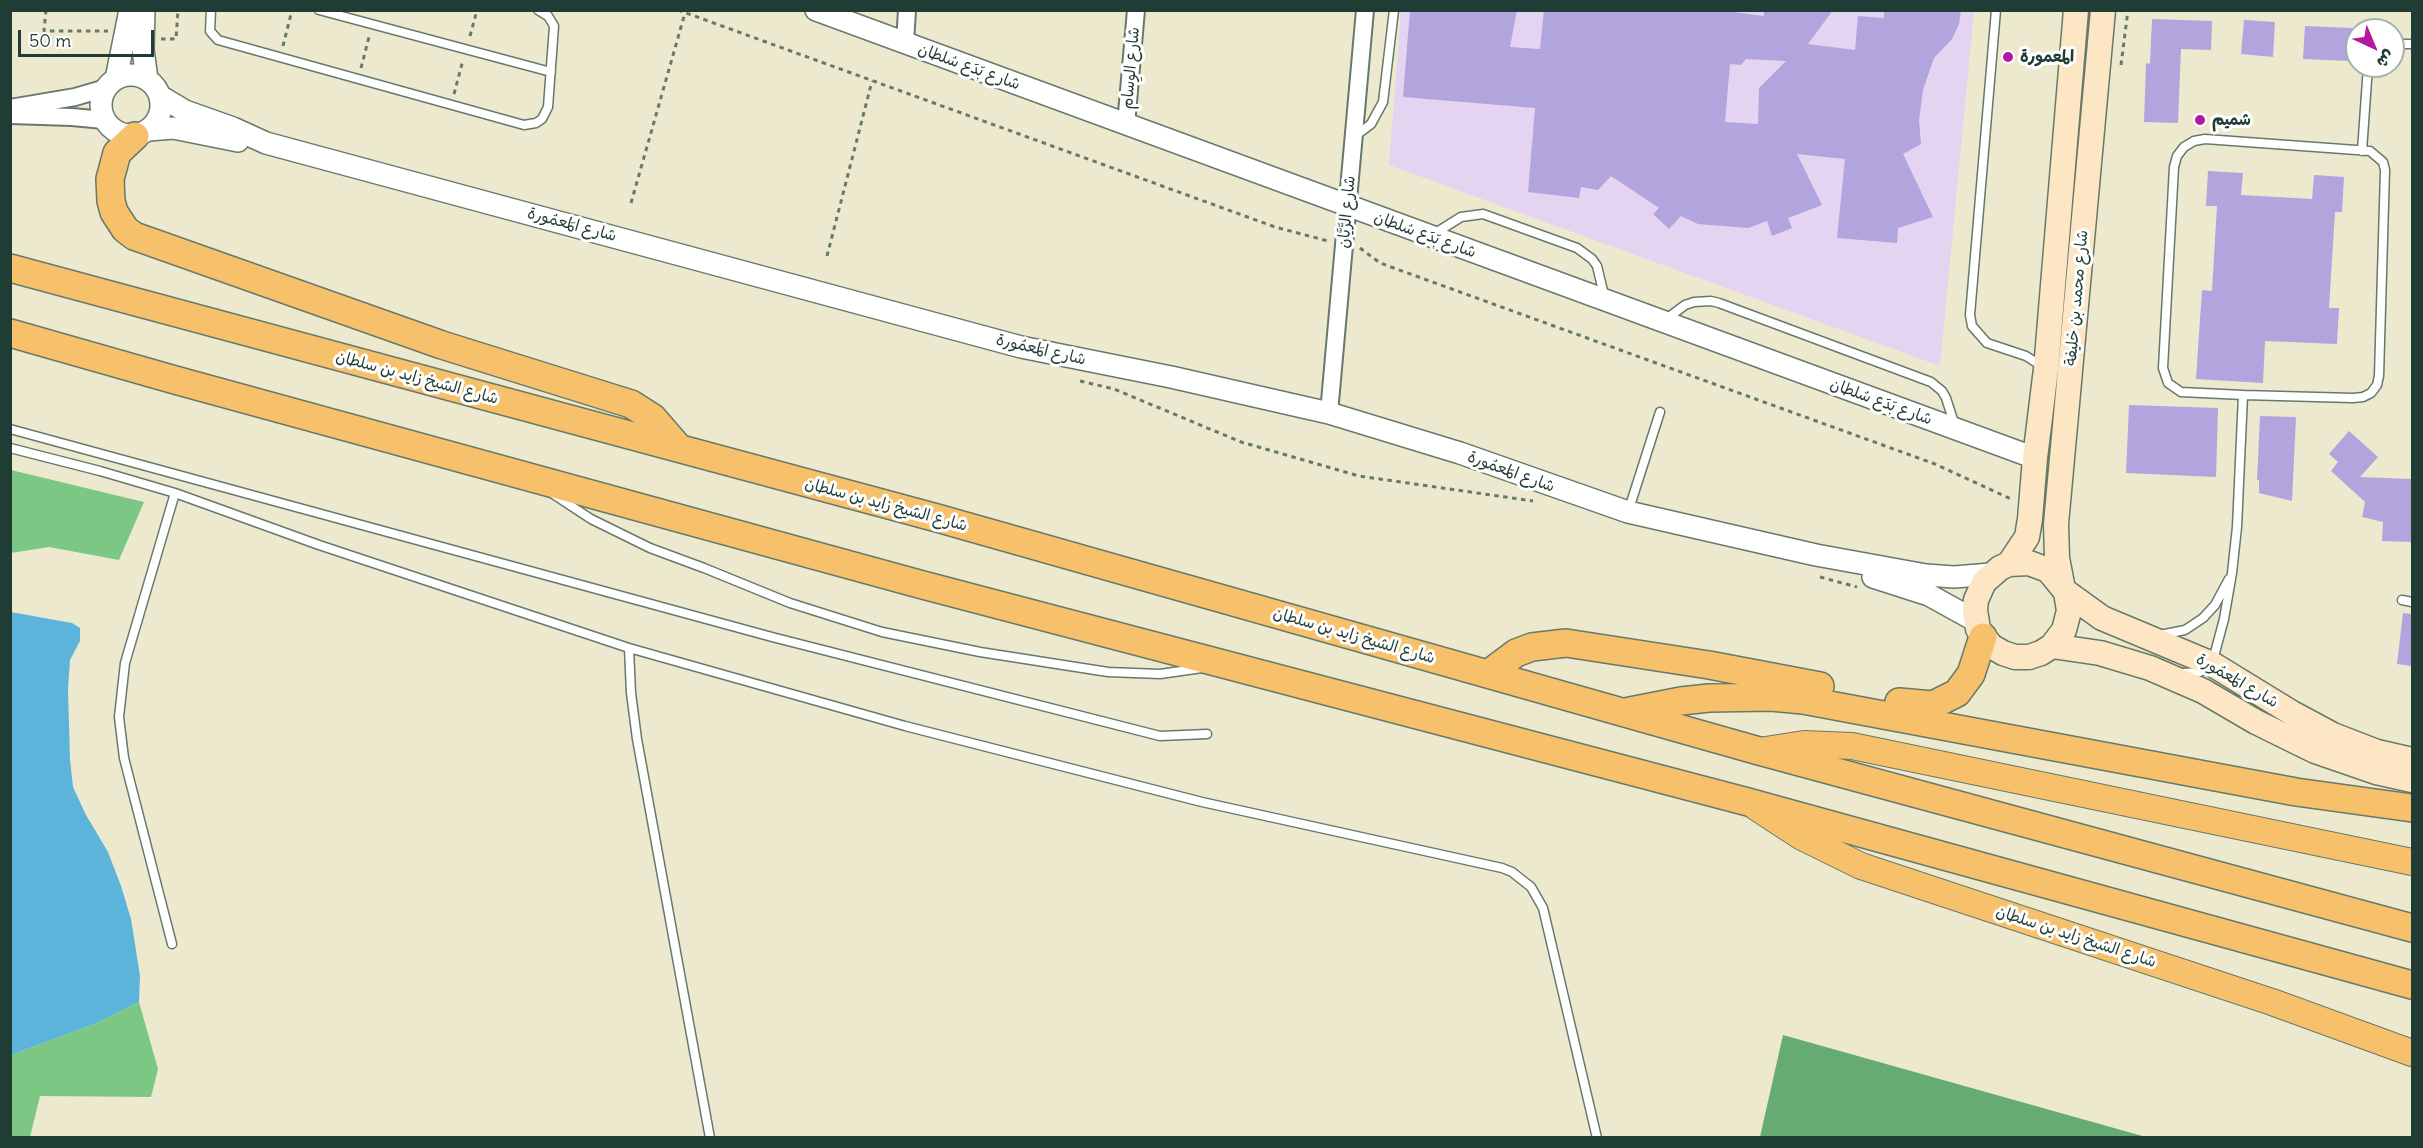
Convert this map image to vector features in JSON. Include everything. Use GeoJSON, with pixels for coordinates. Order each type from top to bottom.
{"type":"FeatureCollection","features":[{"type":"Feature","properties":{"kind":"highway"},"geometry":{"type":"LineString","coordinates":[[142,133],[117,153],[110,179],[114,212],[134,236],[442,345],[631,404],[654,418],[679,448]]}},
{"type":"Feature","properties":{"kind":"highway","name":"شارع الشيخ زايد بن سلطان"},"geometry":{"type":"LineString","coordinates":[[10,268],[937,518],[1760,751],[2412,928]]}},
{"type":"Feature","properties":{"kind":"highway","name":"شارع الشيخ زايد بن سلطان"},"geometry":{"type":"LineString","coordinates":[[10,333],[1218,664],[1748,802],[2412,986]]}},
{"type":"Feature","properties":{"kind":"highway"},"geometry":{"type":"LineString","coordinates":[[1488,674],[1501,662],[1524,650],[1549,644],[1566,643],[1709,665],[1911,704],[1933,705],[1951,698],[1964,687],[1976,661],[1979,629]]}},
{"type":"Feature","properties":{"kind":"highway"},"geometry":{"type":"LineString","coordinates":[[1625,712],[1709,698],[1770,697],[1803,700],[2296,792],[2412,808]]}},
{"type":"Feature","properties":{"kind":"main road","name":"شارع محمد بن خليفة"},"geometry":{"type":"LineString","coordinates":[[2000,569],[2027,537],[2034,458],[2046,369],[2076,10]]}},
{"type":"Feature","properties":{"kind":"main road","name":"شارع محمد بن خليفة"},"geometry":{"type":"LineString","coordinates":[[2064,588],[2057,558],[2056,524],[2103,10]]}},
{"type":"Feature","properties":{"kind":"main road"},"geometry":{"type":"LineString","coordinates":[[2029,563],[2048,570],[2064,588],[2069,611],[2064,630],[2052,646],[2041,653],[2029,657],[2015,657],[1991,646],[1979,629],[1974,610],[1979,590],[2000,569],[2029,563]]}},
{"type":"Feature","properties":{"kind":"main road","name":"شارع المَعمُورة"},"geometry":{"type":"LineString","coordinates":[[2064,588],[2102,618],[2212,664],[2292,714],[2333,735],[2378,752],[2412,760]]}},
{"type":"Feature","properties":{"kind":"main road","name":"شارع المَعمُورة"},"geometry":{"type":"LineString","coordinates":[[2052,646],[2100,653],[2153,669],[2203,691],[2256,722],[2315,752],[2376,772],[2412,780]]}},
{"type":"Feature","properties":{"kind":"main road","name":"شارع الشيخ زايد بن سلطان"},"geometry":{"type":"LineString","coordinates":[[1760,751],[1804,744],[1852,746],[2412,862]]}},
{"type":"Feature","properties":{"kind":"main road","name":"شارع الشيخ زايد بن سلطان"},"geometry":{"type":"LineString","coordinates":[[1748,802],[1802,837],[1861,866],[2272,1002],[2412,1053]]}},
{"type":"Feature","properties":{"kind":"street"},"geometry":{"type":"LineString","coordinates":[[10,108],[75,97],[111,83],[126,75],[137,75],[155,87],[160,96],[161,109],[158,121],[142,133],[123,135],[112,130],[100,110],[101,98],[111,83],[130,10]]}},
{"type":"Feature","properties":{"kind":"street"},"geometry":{"type":"LineString","coordinates":[[144,10],[143,50],[147,80]]}},
{"type":"Feature","properties":{"kind":"street","name":"شارع بَدَع سُلطان"},"geometry":{"type":"LineString","coordinates":[[816,10],[2034,458]]}},
{"type":"Feature","properties":{"kind":"street"},"geometry":{"type":"LineString","coordinates":[[905,43],[908,10]]}},
{"type":"Feature","properties":{"kind":"street","name":"شارع الوِسام"},"geometry":{"type":"LineString","coordinates":[[1126,125],[1136,10]]}},
{"type":"Feature","properties":{"kind":"street","name":"شارع الرَّيَّان"},"geometry":{"type":"LineString","coordinates":[[1329,413],[1365,10]]}},
{"type":"Feature","properties":{"kind":"street","name":"شارع المَعمُورة"},"geometry":{"type":"LineString","coordinates":[[160,96],[185,111],[266,142],[1021,347],[1171,376],[1329,413],[1460,453],[1628,512],[1816,566],[1867,576],[1929,595],[1979,629]]}},
{"type":"Feature","properties":{"kind":"street"},"geometry":{"type":"LineString","coordinates":[[10,115],[104,120]]}},
{"type":"Feature","properties":{"kind":"street","name":"شارع المَعمُورة"},"geometry":{"type":"LineString","coordinates":[[142,133],[173,128],[242,142],[266,142]]}},
{"type":"Feature","properties":{"kind":"street","name":"شارع المَعمُورة"},"geometry":{"type":"LineString","coordinates":[[1816,566],[1940,577],[2000,569]]}},
{"type":"Feature","properties":{"kind":"lane"},"geometry":{"type":"LineString","coordinates":[[211,10],[209,27],[214,38],[530,125],[542,119],[546,114],[551,72],[554,26],[548,16],[538,10]]}},
{"type":"Feature","properties":{"kind":"lane"},"geometry":{"type":"LineString","coordinates":[[319,10],[551,72]]}},
{"type":"Feature","properties":{"kind":"lane"},"geometry":{"type":"LineString","coordinates":[[1354,136],[1371,124],[1383,102],[1394,10]]}},
{"type":"Feature","properties":{"kind":"lane"},"geometry":{"type":"LineString","coordinates":[[1996,10],[1970,315],[1972,326],[1987,343],[2026,356],[2046,369]]}},
{"type":"Feature","properties":{"kind":"lane"},"geometry":{"type":"LineString","coordinates":[[2362,151],[2367,78]]}},
{"type":"Feature","properties":{"kind":"lane"},"geometry":{"type":"LineString","coordinates":[[2205,139],[2362,151],[2377,156],[2385,170],[2379,376],[2377,385],[2371,393],[2354,398],[2181,392],[2168,383],[2163,368],[2174,167],[2184,147],[2194,141],[2205,139]]}},
{"type":"Feature","properties":{"kind":"lane"},"geometry":{"type":"LineString","coordinates":[[1429,237],[1461,217],[1472,214],[1493,218],[1585,253],[1592,259],[1601,275],[1606,301]]}},
{"type":"Feature","properties":{"kind":"lane"},"geometry":{"type":"LineString","coordinates":[[1662,322],[1685,305],[1694,302],[1719,303],[1931,382],[1942,391],[1946,398],[1956,429]]}},
{"type":"Feature","properties":{"kind":"lane"},"geometry":{"type":"LineString","coordinates":[[2153,669],[2194,673],[2212,664],[2224,619],[2232,573],[2243,395]]}},
{"type":"Feature","properties":{"kind":"lane"},"geometry":{"type":"LineString","coordinates":[[1628,512],[1660,412]]}},
{"type":"Feature","properties":{"kind":"lane"},"geometry":{"type":"LineString","coordinates":[[10,429],[783,640],[1160,736],[1207,734]]}},
{"type":"Feature","properties":{"kind":"lane"},"geometry":{"type":"LineString","coordinates":[[10,448],[100,471],[175,494],[319,545],[629,648],[1053,765],[1214,805],[1512,872],[1531,887],[1543,908],[1598,1137]]}},
{"type":"Feature","properties":{"kind":"lane"},"geometry":{"type":"LineString","coordinates":[[531,477],[591,519],[650,548],[790,603],[882,632],[931,644],[1108,672],[1160,674],[1218,664]]}},
{"type":"Feature","properties":{"kind":"lane"},"geometry":{"type":"LineString","coordinates":[[172,944],[124,758],[119,717],[125,663],[175,494]]}},
{"type":"Feature","properties":{"kind":"lane"},"geometry":{"type":"LineString","coordinates":[[2146,636],[2172,634],[2196,624],[2215,605],[2232,573]]}},
{"type":"Feature","properties":{"kind":"lane"},"geometry":{"type":"LineString","coordinates":[[2402,600],[2412,602]]}},
{"type":"Feature","properties":{"kind":"lane"},"geometry":{"type":"LineString","coordinates":[[629,648],[635,727],[710,1137]]}},
{"type":"Feature","properties":{"kind":"path"},"geometry":{"type":"LineString","coordinates":[[46,10],[44,31],[116,31]]}},
{"type":"Feature","properties":{"kind":"path"},"geometry":{"type":"LineString","coordinates":[[154,39],[176,39],[178,10]]}},
{"type":"Feature","properties":{"kind":"path"},"geometry":{"type":"LineString","coordinates":[[280,57],[291,10]]}},
{"type":"Feature","properties":{"kind":"path"},"geometry":{"type":"LineString","coordinates":[[678,10],[1275,227],[1328,241]]}},
{"type":"Feature","properties":{"kind":"path"},"geometry":{"type":"LineString","coordinates":[[631,203],[685,13]]}},
{"type":"Feature","properties":{"kind":"path"},"geometry":{"type":"LineString","coordinates":[[358,79],[373,25]]}},
{"type":"Feature","properties":{"kind":"path"},"geometry":{"type":"LineString","coordinates":[[827,256],[872,81]]}},
{"type":"Feature","properties":{"kind":"path"},"geometry":{"type":"LineString","coordinates":[[1358,246],[1380,263],[1935,464],[2018,502]]}},
{"type":"Feature","properties":{"kind":"path"},"geometry":{"type":"LineString","coordinates":[[1071,378],[1114,389],[1241,442],[1359,476],[1533,501]]}},
{"type":"Feature","properties":{"kind":"path"},"geometry":{"type":"LineString","coordinates":[[1816,566],[1860,588]]}},
{"type":"Feature","properties":{"kind":"shaded area"},"geometry":{"type":"Polygon","coordinates":[[[1401,11],[1974,11],[1940,366],[1389,165],[1401,11]]]}},
{"type":"Feature","properties":{"kind":"green space"},"geometry":{"type":"Polygon","coordinates":[[[11,470],[144,502],[119,560],[49,547],[11,553],[11,470]]]}},
{"type":"Feature","properties":{"kind":"green space"},"geometry":{"type":"Polygon","coordinates":[[[139,1002],[158,1069],[151,1097],[40,1096],[30,1137],[11,1138],[11,1055],[97,1023],[139,1002]]]}},
{"type":"Feature","properties":{"kind":"green space"},"geometry":{"type":"Polygon","coordinates":[[[1783,1035],[2146,1137],[1760,1137],[1783,1035]]]}},
{"type":"Feature","properties":{"kind":"water"},"geometry":{"type":"Polygon","coordinates":[[[11,612],[72,623],[80,628],[80,641],[70,660],[68,689],[73,787],[86,815],[108,852],[121,886],[131,919],[140,976],[139,1002],[97,1023],[11,1055],[11,612]]]}},
{"type":"Feature","properties":{"kind":"building"},"geometry":{"type":"Polygon","coordinates":[[[1410,10],[1517,10],[1510,47],[1540,49],[1544,10],[1717,10],[1764,16],[1764,10],[1833,10],[1808,44],[1855,50],[1858,16],[1884,18],[1884,10],[1961,10],[1959,24],[1952,39],[1934,58],[1923,90],[1919,120],[1921,144],[1903,154],[1933,217],[1898,228],[1897,243],[1837,238],[1845,159],[1797,154],[1822,205],[1788,218],[1792,228],[1772,236],[1767,221],[1748,228],[1698,224],[1681,216],[1669,229],[1653,214],[1659,208],[1611,176],[1598,190],[1581,187],[1579,198],[1528,192],[1535,108],[1403,97],[1410,10]],[[1746,59],[1741,65],[1730,64],[1725,122],[1758,124],[1759,88],[1786,61],[1746,59]]]}},
{"type":"Feature","properties":{"kind":"building"},"geometry":{"type":"Polygon","coordinates":[[[2152,19],[2212,21],[2211,50],[2181,49],[2178,123],[2144,122],[2146,63],[2150,64],[2152,19]]]}},
{"type":"Feature","properties":{"kind":"building"},"geometry":{"type":"Polygon","coordinates":[[[2244,20],[2275,22],[2273,57],[2241,54],[2244,20]]]}},
{"type":"Feature","properties":{"kind":"building"},"geometry":{"type":"Polygon","coordinates":[[[2305,26],[2345,28],[2345,61],[2303,59],[2305,26]]]}},
{"type":"Feature","properties":{"kind":"building"},"geometry":{"type":"Polygon","coordinates":[[[2208,171],[2243,173],[2241,195],[2312,199],[2314,175],[2344,177],[2342,212],[2335,212],[2329,308],[2339,308],[2337,344],[2265,341],[2263,383],[2196,379],[2202,290],[2212,291],[2217,206],[2206,206],[2208,171]]]}},
{"type":"Feature","properties":{"kind":"building"},"geometry":{"type":"Polygon","coordinates":[[[2129,405],[2218,408],[2216,477],[2126,473],[2129,405]]]}},
{"type":"Feature","properties":{"kind":"building"},"geometry":{"type":"Polygon","coordinates":[[[2260,416],[2296,417],[2292,501],[2259,493],[2259,480],[2257,480],[2260,416]]]}},
{"type":"Feature","properties":{"kind":"building"},"geometry":{"type":"Polygon","coordinates":[[[2349,431],[2378,457],[2360,477],[2412,479],[2412,542],[2382,541],[2383,522],[2362,517],[2365,502],[2331,471],[2338,462],[2329,454],[2349,431]]]}},
{"type":"Feature","properties":{"kind":"building"},"geometry":{"type":"Polygon","coordinates":[[[2403,613],[2412,614],[2412,666],[2397,664],[2403,613]]]}},
{"type":"Feature","properties":{"kind":"place","name":"المعمورة"},"geometry":{"type":"Point","coordinates":[2008,57]}},
{"type":"Feature","properties":{"kind":"place","name":"شميم"},"geometry":{"type":"Point","coordinates":[2200,120]}}]}
